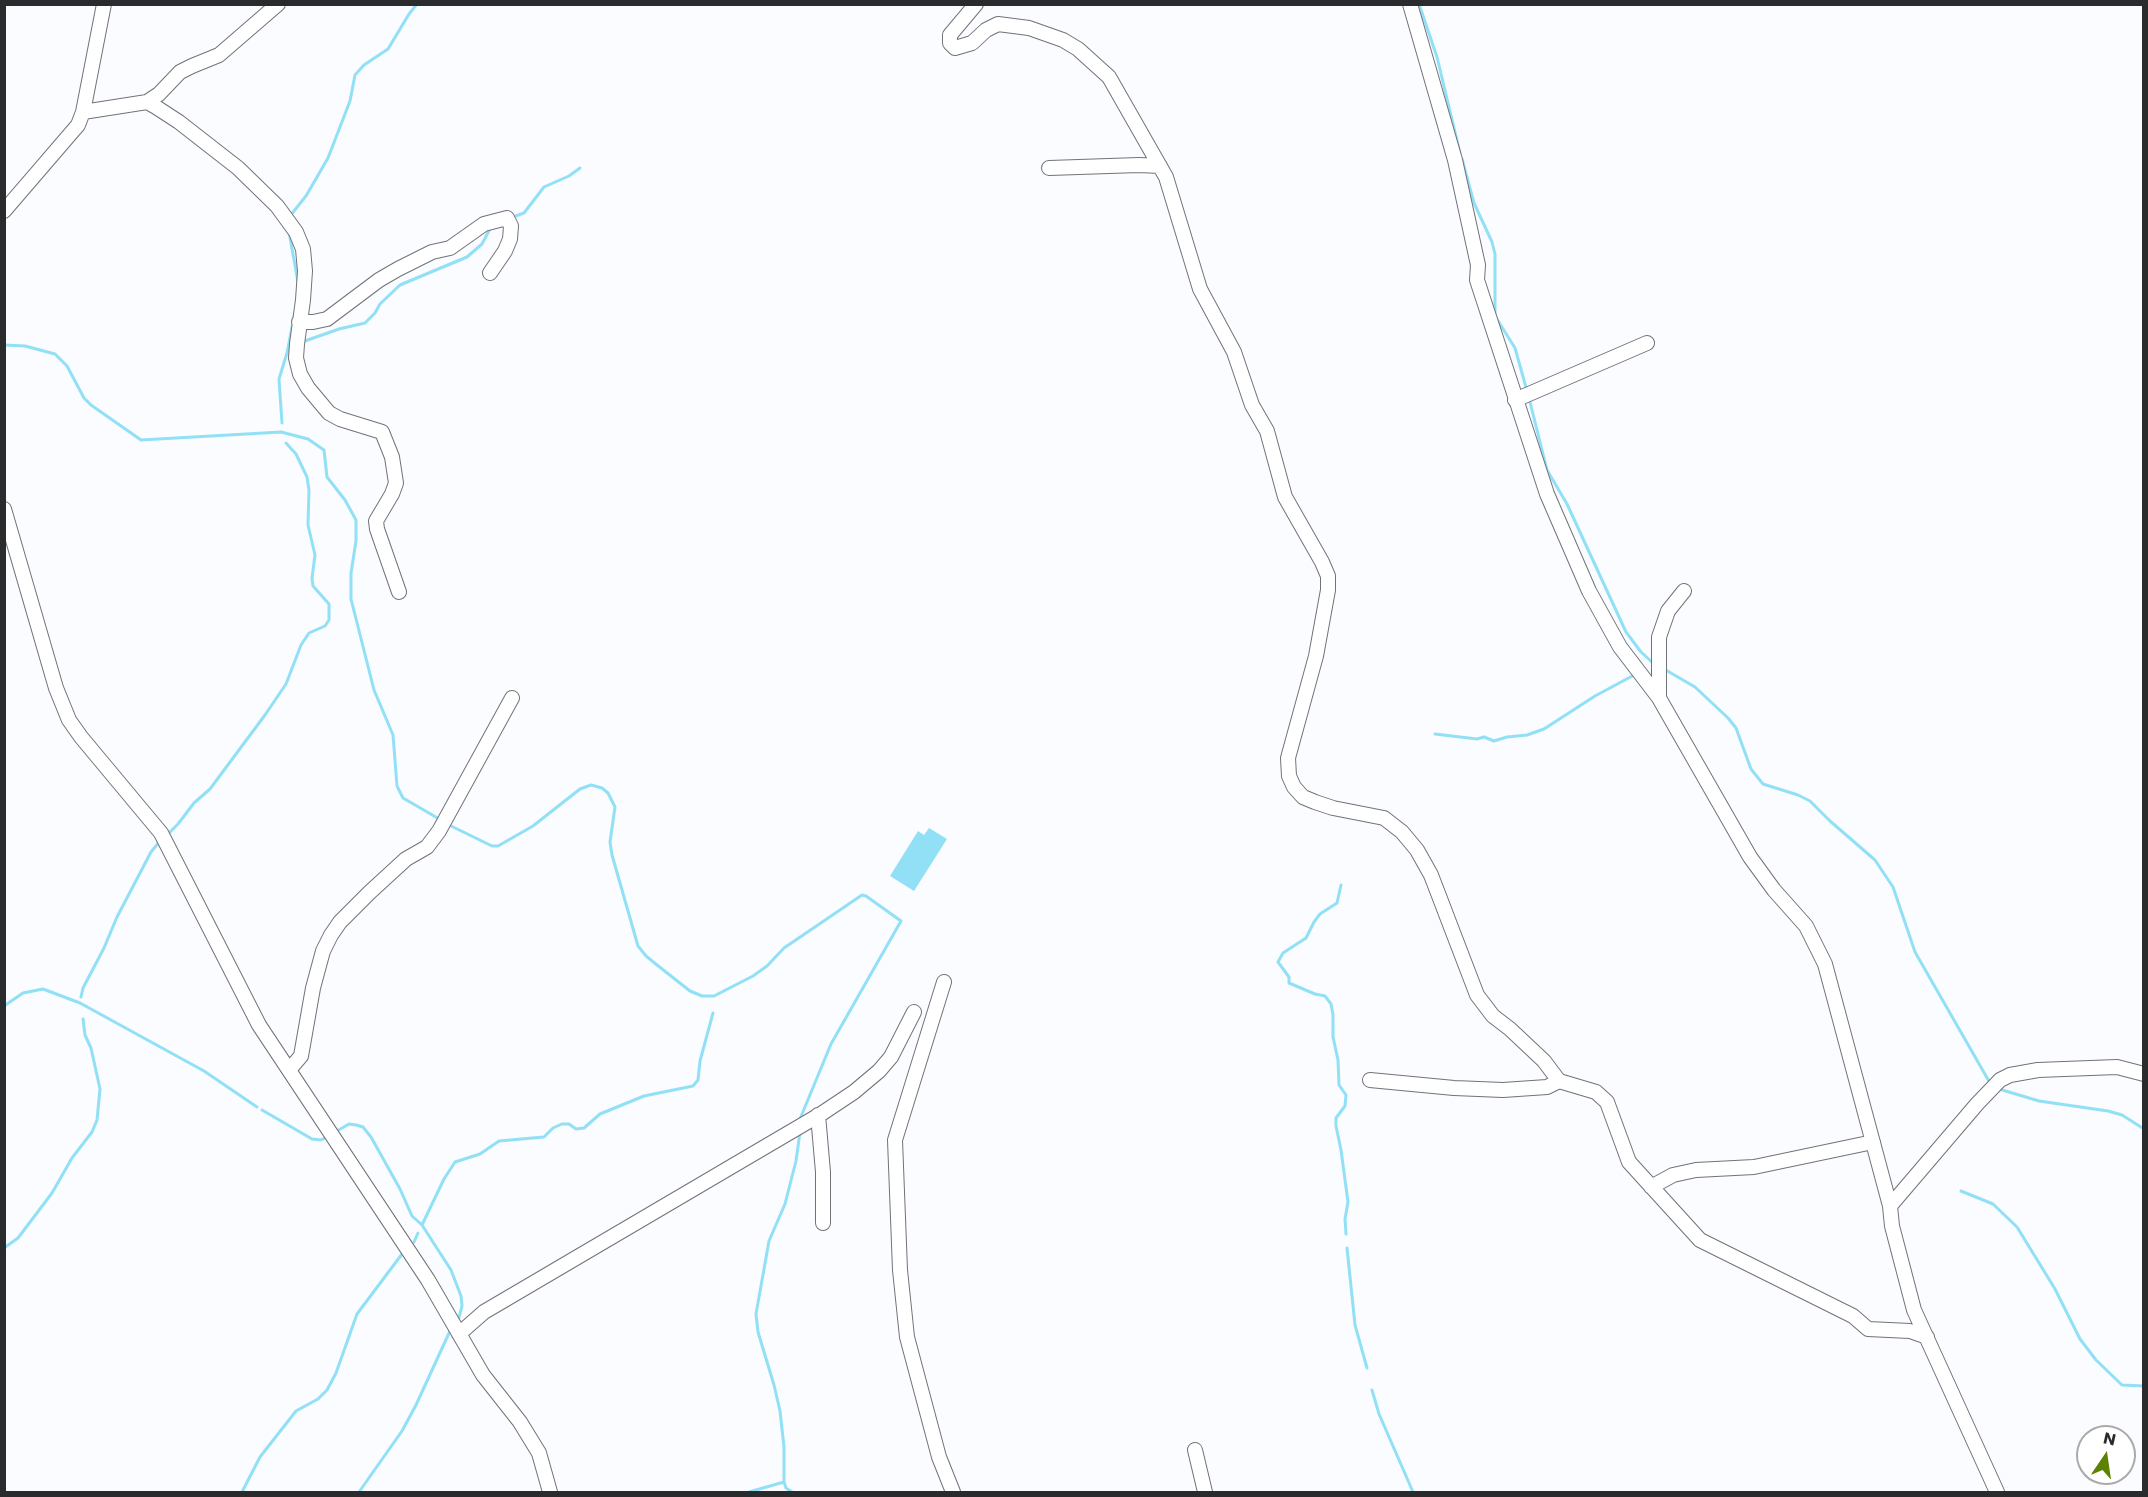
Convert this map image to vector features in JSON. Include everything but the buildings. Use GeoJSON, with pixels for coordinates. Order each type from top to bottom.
{"type":"FeatureCollection","features":[{"type":"Feature","properties":{"kind":"street"},"geometry":{"type":"LineString","coordinates":[[4,211],[78,125],[83,112],[104,4]]}},
{"type":"Feature","properties":{"kind":"street"},"geometry":{"type":"LineString","coordinates":[[83,112],[147,102],[159,94],[180,72],[219,56],[278,4]]}},
{"type":"Feature","properties":{"kind":"street"},"geometry":{"type":"LineString","coordinates":[[976,4],[950,35],[950,43],[955,48],[972,43],[986,30],[998,24],[1029,28],[1063,40],[1078,49],[1109,77],[1166,177],[1200,289],[1234,352],[1252,405],[1267,431],[1285,497],[1328,576],[1328,590],[1316,656],[1288,758],[1289,776],[1293,787],[1303,797],[1315,802],[1384,818],[1402,832],[1417,850],[1431,875],[1477,995],[1493,1016],[1544,1061],[1559,1081],[1596,1092],[1607,1102],[1629,1162],[1700,1240],[1853,1316],[1868,1329],[1911,1331],[1927,1337]]}},
{"type":"Feature","properties":{"kind":"street"},"geometry":{"type":"LineString","coordinates":[[1410,4],[1455,160],[1478,265],[1477,280],[1547,494],[1589,591],[1620,647],[1659,698],[1750,858],[1774,891],[1806,926],[1825,964],[1890,1206],[1892,1226],[1914,1311],[1997,1492]]}},
{"type":"Feature","properties":{"kind":"street"},"geometry":{"type":"LineString","coordinates":[[147,102],[179,122],[238,168],[277,206],[296,232],[303,249],[305,271],[296,358],[300,374],[308,388],[329,412],[340,420],[382,432],[396,483],[376,520],[376,529],[399,592]]}},
{"type":"Feature","properties":{"kind":"street"},"geometry":{"type":"LineString","coordinates":[[1049,168],[1160,166]]}},
{"type":"Feature","properties":{"kind":"street"},"geometry":{"type":"LineString","coordinates":[[299,322],[327,319],[379,280],[398,269],[432,252],[450,248],[484,224],[507,218],[511,226],[510,239],[490,273]]}},
{"type":"Feature","properties":{"kind":"street"},"geometry":{"type":"LineString","coordinates":[[1515,400],[1647,343]]}},
{"type":"Feature","properties":{"kind":"street"},"geometry":{"type":"LineString","coordinates":[[4,509],[56,688],[69,720],[161,833],[259,1025],[428,1280],[483,1376],[520,1422],[539,1453],[550,1492]]}},
{"type":"Feature","properties":{"kind":"street"},"geometry":{"type":"LineString","coordinates":[[1659,698],[1659,637],[1668,611],[1684,591]]}},
{"type":"Feature","properties":{"kind":"street"},"geometry":{"type":"LineString","coordinates":[[289,1070],[301,1056],[313,988],[323,951],[331,935],[340,922],[370,892],[406,859],[427,847],[439,831],[512,698]]}},
{"type":"Feature","properties":{"kind":"street"},"geometry":{"type":"LineString","coordinates":[[944,982],[895,1140],[900,1270],[907,1337],[939,1457],[953,1492]]}},
{"type":"Feature","properties":{"kind":"street"},"geometry":{"type":"LineString","coordinates":[[459,1334],[484,1312],[854,1092],[879,1071],[891,1057],[914,1012]]}},
{"type":"Feature","properties":{"kind":"street"},"geometry":{"type":"LineString","coordinates":[[1890,1206],[2000,1080],[2038,1070],[2117,1067],[2144,1074]]}},
{"type":"Feature","properties":{"kind":"street"},"geometry":{"type":"LineString","coordinates":[[1370,1080],[1454,1089],[1503,1090],[1547,1087],[1559,1081]]}},
{"type":"Feature","properties":{"kind":"street"},"geometry":{"type":"LineString","coordinates":[[818,1115],[823,1172],[823,1223]]}},
{"type":"Feature","properties":{"kind":"street"},"geometry":{"type":"LineString","coordinates":[[1651,1187],[1673,1175],[1696,1170],[1754,1167],[1873,1142]]}},
{"type":"Feature","properties":{"kind":"street"},"geometry":{"type":"LineString","coordinates":[[1195,1450],[1205,1492]]}},
{"type":"Feature","properties":{"kind":"water"},"geometry":{"type":"Polygon","coordinates":[[[929,828],[947,839],[914,891],[890,876],[918,831],[924,835],[929,828]]]}},
{"type":"Feature","properties":{"kind":"waterway"},"geometry":{"type":"LineString","coordinates":[[290,216],[306,196],[328,158],[350,101],[355,75],[364,65],[388,49],[417,4]]}},
{"type":"Feature","properties":{"kind":"waterway"},"geometry":{"type":"LineString","coordinates":[[1419,4],[1437,57],[1460,153]]}},
{"type":"Feature","properties":{"kind":"waterway"},"geometry":{"type":"LineString","coordinates":[[1462,159],[1474,203],[1495,254],[1495,316],[1515,348],[1527,391]]}},
{"type":"Feature","properties":{"kind":"waterway"},"geometry":{"type":"LineString","coordinates":[[510,218],[524,213],[544,187],[569,176],[580,168]]}},
{"type":"Feature","properties":{"kind":"waterway"},"geometry":{"type":"LineString","coordinates":[[302,342],[365,323],[380,304],[400,285],[467,257],[482,244],[491,227]]}},
{"type":"Feature","properties":{"kind":"waterway"},"geometry":{"type":"LineString","coordinates":[[289,232],[298,282]]}},
{"type":"Feature","properties":{"kind":"waterway"},"geometry":{"type":"LineString","coordinates":[[282,423],[279,379],[295,312]]}},
{"type":"Feature","properties":{"kind":"waterway"},"geometry":{"type":"LineString","coordinates":[[4,345],[25,346],[55,354],[67,366],[84,398],[141,440],[281,432],[308,439],[324,450],[327,477],[345,500],[356,520],[351,599],[374,690],[393,735],[397,786],[403,798],[441,820]]}},
{"type":"Feature","properties":{"kind":"waterway"},"geometry":{"type":"LineString","coordinates":[[1529,398],[1547,470],[1567,504],[1626,632],[1641,652],[1653,663]]}},
{"type":"Feature","properties":{"kind":"waterway"},"geometry":{"type":"LineString","coordinates":[[169,833],[194,803],[210,789],[265,715],[286,684],[301,645],[309,633],[325,626],[329,620],[329,604],[313,586],[315,555],[308,525],[307,477],[296,454],[286,443]]}},
{"type":"Feature","properties":{"kind":"waterway"},"geometry":{"type":"LineString","coordinates":[[1664,669],[1695,687],[1728,718],[1736,728],[1751,769],[1763,784],[1810,801],[1875,860],[1893,887],[1915,952],[1990,1083]]}},
{"type":"Feature","properties":{"kind":"waterway"},"geometry":{"type":"LineString","coordinates":[[1435,734],[1477,739],[1484,737],[1494,741],[1527,735],[1544,729],[1595,696],[1636,674]]}},
{"type":"Feature","properties":{"kind":"waterway"},"geometry":{"type":"LineString","coordinates":[[449,825],[492,846],[498,846],[533,826],[580,789],[591,785],[602,788],[608,793],[615,807],[610,842],[612,855],[638,946],[646,956],[690,991],[702,996],[714,996],[753,976],[767,966],[784,948],[862,895],[901,921],[831,1044],[800,1119]]}},
{"type":"Feature","properties":{"kind":"waterway"},"geometry":{"type":"LineString","coordinates":[[81,997],[83,988],[117,917],[151,852],[160,841]]}},
{"type":"Feature","properties":{"kind":"waterway"},"geometry":{"type":"LineString","coordinates":[[1341,885],[1337,903],[1320,914],[1306,938],[1283,953],[1278,962],[1289,977],[1289,983],[1325,996],[1331,1004],[1339,1085],[1346,1095],[1345,1106],[1336,1118],[1348,1202],[1345,1219],[1346,1234]]}},
{"type":"Feature","properties":{"kind":"waterway"},"geometry":{"type":"LineString","coordinates":[[4,1006],[23,993],[43,989],[80,1003],[204,1071],[257,1107]]}},
{"type":"Feature","properties":{"kind":"waterway"},"geometry":{"type":"LineString","coordinates":[[422,1225],[444,1179],[455,1162],[480,1154],[499,1141],[544,1137],[553,1128],[562,1124],[569,1124],[576,1129],[584,1128],[600,1114],[644,1096],[693,1086],[698,1080],[700,1061],[713,1013]]}},
{"type":"Feature","properties":{"kind":"waterway"},"geometry":{"type":"LineString","coordinates":[[4,1248],[18,1238],[52,1193],[72,1158],[92,1132],[97,1120],[100,1089],[91,1048],[85,1035],[83,1019]]}},
{"type":"Feature","properties":{"kind":"waterway"},"geometry":{"type":"LineString","coordinates":[[1999,1089],[2039,1101],[2108,1111],[2122,1115],[2144,1129]]}},
{"type":"Feature","properties":{"kind":"waterway"},"geometry":{"type":"LineString","coordinates":[[262,1110],[312,1139],[321,1140],[327,1137]]}},
{"type":"Feature","properties":{"kind":"waterway"},"geometry":{"type":"LineString","coordinates":[[337,1131],[349,1124],[356,1125],[363,1127],[371,1137],[412,1216],[422,1225],[451,1270],[461,1296],[462,1306],[458,1321]]}},
{"type":"Feature","properties":{"kind":"waterway"},"geometry":{"type":"LineString","coordinates":[[792,1492],[786,1488],[784,1482],[784,1447],[780,1411],[758,1332],[756,1314],[769,1241],[785,1204],[796,1161],[800,1132]]}},
{"type":"Feature","properties":{"kind":"waterway"},"geometry":{"type":"LineString","coordinates":[[1961,1191],[1993,1204],[2017,1227],[2055,1289],[2080,1339],[2096,1360],[2122,1385],[2144,1386]]}},
{"type":"Feature","properties":{"kind":"waterway"},"geometry":{"type":"LineString","coordinates":[[414,1242],[418,1233]]}},
{"type":"Feature","properties":{"kind":"waterway"},"geometry":{"type":"LineString","coordinates":[[1347,1248],[1355,1325],[1367,1368]]}},
{"type":"Feature","properties":{"kind":"waterway"},"geometry":{"type":"LineString","coordinates":[[242,1492],[260,1457],[296,1411],[318,1399],[327,1390],[336,1373],[357,1314],[402,1254]]}},
{"type":"Feature","properties":{"kind":"waterway"},"geometry":{"type":"LineString","coordinates":[[359,1492],[402,1431],[450,1331]]}},
{"type":"Feature","properties":{"kind":"waterway"},"geometry":{"type":"LineString","coordinates":[[1372,1390],[1379,1414],[1413,1492]]}},
{"type":"Feature","properties":{"kind":"waterway"},"geometry":{"type":"LineString","coordinates":[[749,1492],[784,1482]]}}]}
